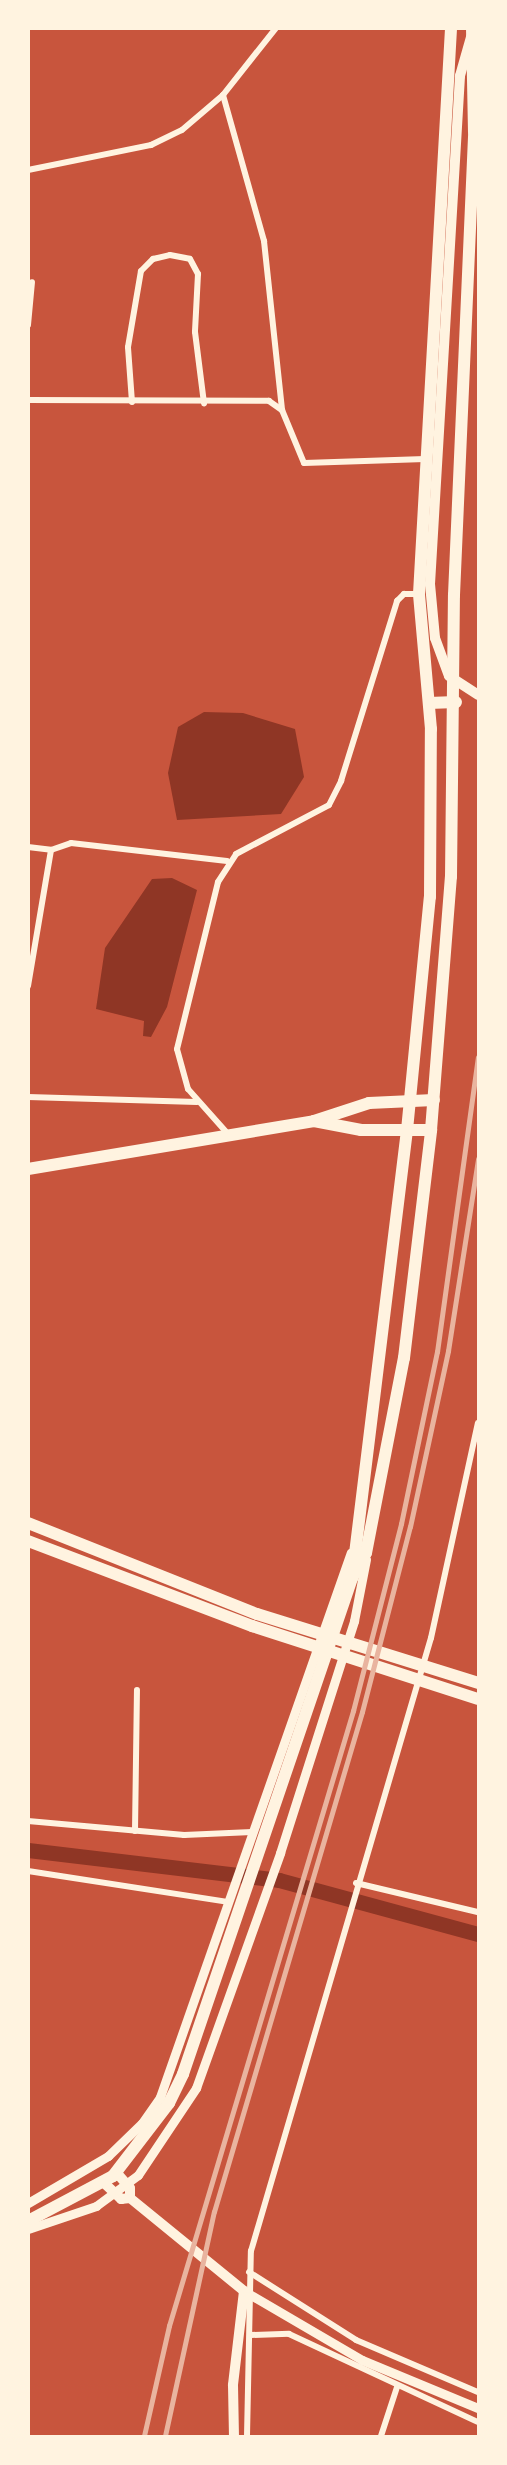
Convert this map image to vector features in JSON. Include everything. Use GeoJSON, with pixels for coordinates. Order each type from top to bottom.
{"type":"FeatureCollection","features":[{"type":"Feature","properties":{"kind":"main road"},"geometry":{"type":"LineString","coordinates":[[451,28],[462,61]]}},
{"type":"Feature","properties":{"kind":"main road"},"geometry":{"type":"LineString","coordinates":[[352,1578],[351,1552],[367,1467],[411,1100],[430,897],[429,703],[420,594],[424,459],[451,28]]}},
{"type":"Feature","properties":{"kind":"main road"},"geometry":{"type":"LineString","coordinates":[[472,32],[462,61],[460,76],[430,584],[435,638],[449,676],[478,695]]}},
{"type":"Feature","properties":{"kind":"main road"},"geometry":{"type":"LineString","coordinates":[[28,2221],[103,2182],[116,2172],[164,2111],[183,2074],[323,1669],[352,1578],[366,1553],[404,1358],[431,1130],[448,946],[456,724],[454,595],[474,132],[472,32]]}},
{"type":"Feature","properties":{"kind":"main road"},"geometry":{"type":"LineString","coordinates":[[429,703],[456,702]]}},
{"type":"Feature","properties":{"kind":"main road"},"geometry":{"type":"LineString","coordinates":[[28,1168],[314,1121],[369,1103],[434,1100]]}},
{"type":"Feature","properties":{"kind":"main road"},"geometry":{"type":"LineString","coordinates":[[314,1121],[362,1130],[431,1130]]}},
{"type":"Feature","properties":{"kind":"main road"},"geometry":{"type":"LineString","coordinates":[[28,1523],[254,1620],[478,1683]]}},
{"type":"Feature","properties":{"kind":"main road"},"geometry":{"type":"LineString","coordinates":[[28,1541],[478,1699]]}},
{"type":"Feature","properties":{"kind":"main road"},"geometry":{"type":"LineString","coordinates":[[116,2172],[130,2188],[130,2198]]}},
{"type":"Feature","properties":{"kind":"main road"},"geometry":{"type":"LineString","coordinates":[[103,2182],[121,2199],[130,2198],[243,2291],[233,2385],[234,2436]]}},
{"type":"Feature","properties":{"kind":"street"},"geometry":{"type":"LineString","coordinates":[[28,170],[152,145],[192,124],[223,94],[276,28]]}},
{"type":"Feature","properties":{"kind":"street"},"geometry":{"type":"LineString","coordinates":[[223,94],[264,241],[282,410],[304,463],[424,459]]}},
{"type":"Feature","properties":{"kind":"street"},"geometry":{"type":"LineString","coordinates":[[132,402],[128,347],[139,277],[146,264],[170,255],[190,259],[198,274],[195,332],[204,403]]}},
{"type":"Feature","properties":{"kind":"street"},"geometry":{"type":"LineString","coordinates":[[28,325],[32,282]]}},
{"type":"Feature","properties":{"kind":"street"},"geometry":{"type":"LineString","coordinates":[[28,400],[204,403],[269,401],[282,410]]}},
{"type":"Feature","properties":{"kind":"street"},"geometry":{"type":"LineString","coordinates":[[228,1134],[197,1102],[182,1075],[178,1040],[226,861],[266,833],[329,805],[341,781],[396,601],[404,594],[420,594]]}},
{"type":"Feature","properties":{"kind":"street"},"geometry":{"type":"LineString","coordinates":[[28,847],[51,850],[71,843],[226,861]]}},
{"type":"Feature","properties":{"kind":"street"},"geometry":{"type":"LineString","coordinates":[[28,986],[51,850]]}},
{"type":"Feature","properties":{"kind":"street"},"geometry":{"type":"LineString","coordinates":[[28,1097],[197,1102]]}},
{"type":"Feature","properties":{"kind":"street"},"geometry":{"type":"LineString","coordinates":[[247,2436],[251,2335],[249,2272],[356,1883],[431,1638],[478,1424]]}},
{"type":"Feature","properties":{"kind":"street"},"geometry":{"type":"LineString","coordinates":[[28,2203],[108,2156],[142,2123],[176,2060],[252,1832],[351,1552]]}},
{"type":"Feature","properties":{"kind":"street"},"geometry":{"type":"LineString","coordinates":[[28,2229],[96,2206],[148,2162],[196,2088],[266,1896],[354,1621],[366,1553]]}},
{"type":"Feature","properties":{"kind":"street"},"geometry":{"type":"LineString","coordinates":[[135,1831],[137,1690]]}},
{"type":"Feature","properties":{"kind":"street"},"geometry":{"type":"LineString","coordinates":[[28,1821],[135,1831],[252,1832]]}},
{"type":"Feature","properties":{"kind":"street"},"geometry":{"type":"LineString","coordinates":[[28,1871],[228,1902]]}},
{"type":"Feature","properties":{"kind":"street"},"geometry":{"type":"LineString","coordinates":[[356,1883],[478,1912]]}},
{"type":"Feature","properties":{"kind":"street"},"geometry":{"type":"LineString","coordinates":[[249,2272],[356,2340],[478,2392]]}},
{"type":"Feature","properties":{"kind":"street"},"geometry":{"type":"LineString","coordinates":[[243,2291],[362,2360],[478,2408]]}},
{"type":"Feature","properties":{"kind":"street"},"geometry":{"type":"LineString","coordinates":[[251,2335],[289,2334],[397,2387],[478,2422]]}},
{"type":"Feature","properties":{"kind":"street"},"geometry":{"type":"LineString","coordinates":[[381,2436],[397,2387]]}},
{"type":"Feature","properties":{"kind":"shaded area"},"geometry":{"type":"Polygon","coordinates":[[[204,712],[243,713],[295,729],[304,777],[281,814],[177,820],[168,773],[178,727],[204,712]]]}},
{"type":"Feature","properties":{"kind":"shaded area"},"geometry":{"type":"Polygon","coordinates":[[[172,878],[197,890],[167,1007],[151,1037],[143,1036],[144,1021],[96,1009],[105,948],[152,879],[172,878]]]}},
{"type":"Feature","properties":{"kind":"waterway"},"geometry":{"type":"LineString","coordinates":[[28,1850],[279,1880],[478,1934]]}},
{"type":"Feature","properties":{"kind":"railway"},"geometry":{"type":"LineString","coordinates":[[144,2436],[169,2326],[353,1711],[401,1524],[437,1352],[478,1058]]}},
{"type":"Feature","properties":{"kind":"railway"},"geometry":{"type":"LineString","coordinates":[[165,2436],[214,2212],[362,1712],[410,1527],[448,1351],[478,1159]]}}]}
